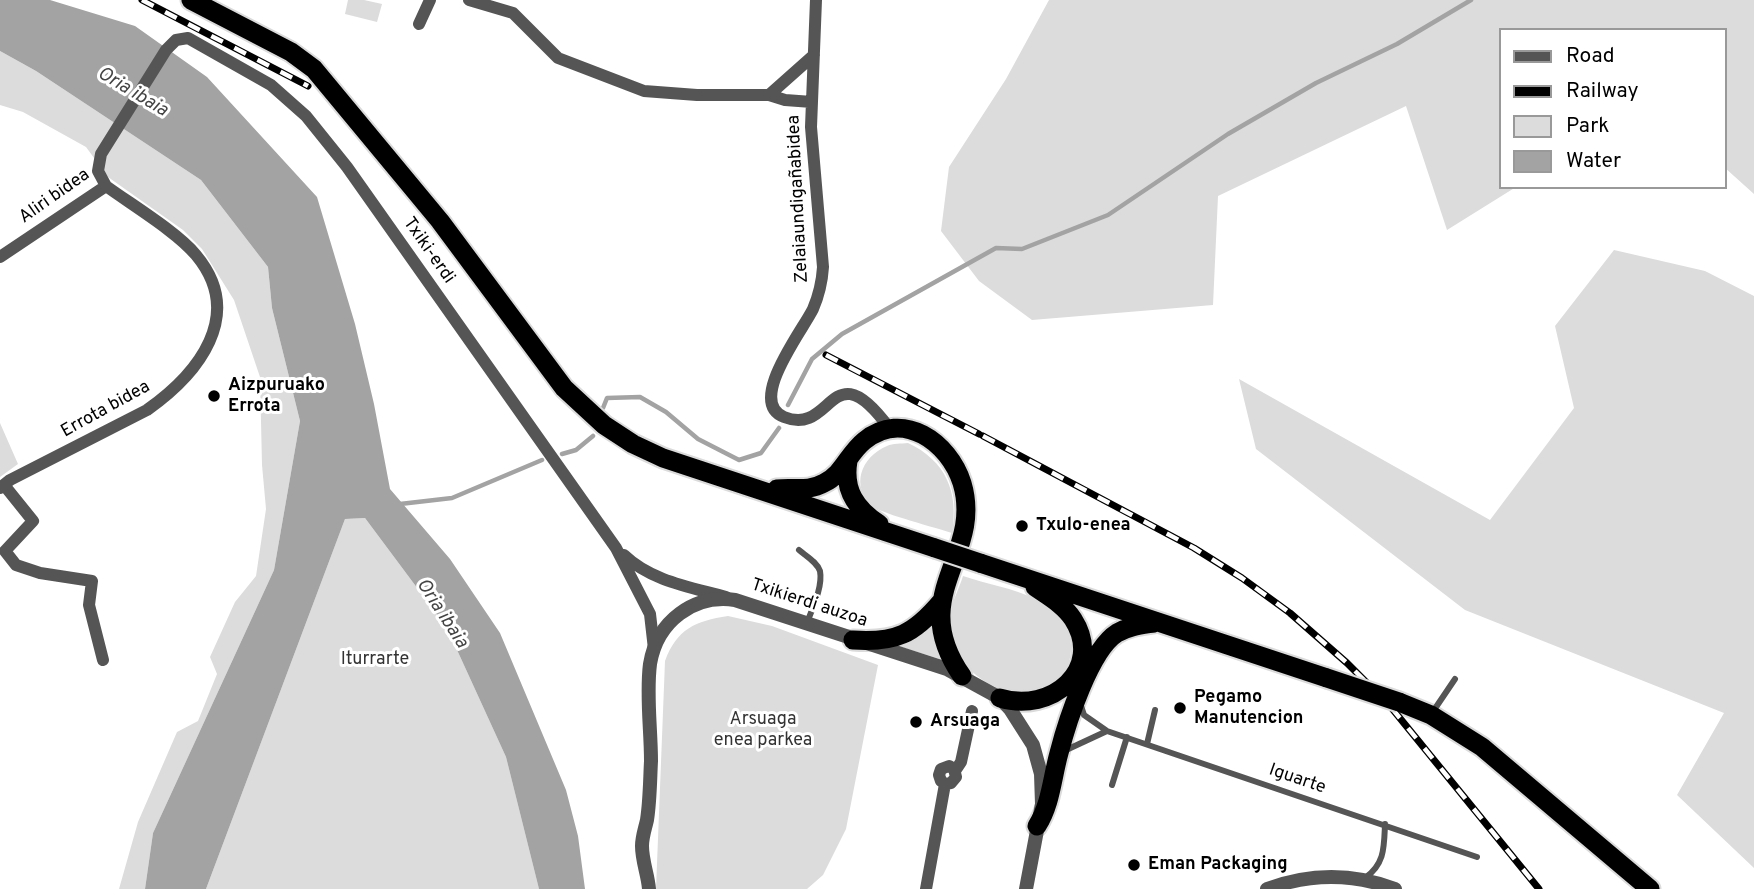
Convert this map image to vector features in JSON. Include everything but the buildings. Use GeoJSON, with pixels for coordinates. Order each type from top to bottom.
{"type":"FeatureCollection","features":[{"type":"Feature","properties":{"kind":"highway"},"geometry":{"type":"LineString","coordinates":[[191,0],[290,52],[320,76],[447,231],[553,374],[590,414],[618,435],[649,452],[762,491],[1328,678],[1431,715],[1482,747],[1650,889]]}},
{"type":"Feature","properties":{"kind":"highway"},"geometry":{"type":"LineString","coordinates":[[762,491],[813,488],[836,475],[866,439],[890,429],[920,432],[937,443],[953,462],[965,501],[964,528],[941,602],[941,635],[948,657],[961,676]]}},
{"type":"Feature","properties":{"kind":"highway"},"geometry":{"type":"LineString","coordinates":[[848,461],[847,479],[855,503],[867,516],[893,534]]}},
{"type":"Feature","properties":{"kind":"highway"},"geometry":{"type":"LineString","coordinates":[[1000,698],[1025,703],[1052,696],[1067,684],[1080,659],[1080,640],[1074,620],[1060,605],[1020,576]]}},
{"type":"Feature","properties":{"kind":"highway"},"geometry":{"type":"LineString","coordinates":[[853,640],[880,640],[902,636],[921,625],[941,602]]}},
{"type":"Feature","properties":{"kind":"highway"},"geometry":{"type":"LineString","coordinates":[[1037,826],[1045,813],[1059,754],[1078,698],[1100,652],[1111,638],[1133,626],[1158,622]]}},
{"type":"Feature","properties":{"kind":"street"},"geometry":{"type":"LineString","coordinates":[[419,24],[430,0]]}},
{"type":"Feature","properties":{"kind":"street"},"geometry":{"type":"LineString","coordinates":[[469,0],[513,13],[558,58],[645,91],[697,95],[769,95],[785,100],[812,102]]}},
{"type":"Feature","properties":{"kind":"street","name":"Zelaiaundigañabidea"},"geometry":{"type":"LineString","coordinates":[[816,0],[811,127],[823,268],[821,291],[773,383],[771,401],[777,414],[801,419],[814,416],[840,395],[852,393],[865,399],[890,429]]}},
{"type":"Feature","properties":{"kind":"street","name":"Txiki-erdi"},"geometry":{"type":"LineString","coordinates":[[101,154],[166,50],[176,40],[194,40],[271,85],[306,117],[347,167],[616,548]]}},
{"type":"Feature","properties":{"kind":"street"},"geometry":{"type":"LineString","coordinates":[[769,95],[814,55]]}},
{"type":"Feature","properties":{"kind":"street","name":"Aliri bidea"},"geometry":{"type":"LineString","coordinates":[[0,257],[106,186],[98,171],[101,154]]}},
{"type":"Feature","properties":{"kind":"street","name":"Errota bidea"},"geometry":{"type":"LineString","coordinates":[[103,660],[89,605],[92,581],[40,573],[16,565],[5,551],[33,521],[2,486],[146,410],[167,396],[204,355],[215,329],[218,305],[211,278],[196,254],[106,186]]}},
{"type":"Feature","properties":{"kind":"street"},"geometry":{"type":"LineString","coordinates":[[616,548],[645,571],[671,582],[735,600]]}},
{"type":"Feature","properties":{"kind":"street"},"geometry":{"type":"LineString","coordinates":[[616,548],[650,614],[654,651]]}},
{"type":"Feature","properties":{"kind":"street","name":"Txikierdi auzoa"},"geometry":{"type":"LineString","coordinates":[[649,889],[642,845],[647,820],[651,762],[649,682],[654,651],[670,622],[688,607],[711,599],[735,600],[947,669],[1000,698],[1027,732],[1038,759],[1042,789],[1026,889]]}},
{"type":"Feature","properties":{"kind":"street"},"geometry":{"type":"LineString","coordinates":[[926,889],[945,784],[955,780],[955,771],[961,762],[972,710]]}},
{"type":"Feature","properties":{"kind":"street"},"geometry":{"type":"LineString","coordinates":[[1267,889],[1289,881],[1313,877],[1363,879],[1395,889]]}},
{"type":"Feature","properties":{"kind":"lane"},"geometry":{"type":"LineString","coordinates":[[799,550],[820,570],[819,587],[806,625]]}},
{"type":"Feature","properties":{"kind":"lane"},"geometry":{"type":"LineString","coordinates":[[1431,715],[1455,679]]}},
{"type":"Feature","properties":{"kind":"lane","name":"Iguarte"},"geometry":{"type":"LineString","coordinates":[[1078,698],[1084,715],[1107,731],[1478,857]]}},
{"type":"Feature","properties":{"kind":"lane"},"geometry":{"type":"LineString","coordinates":[[1147,744],[1155,710]]}},
{"type":"Feature","properties":{"kind":"lane"},"geometry":{"type":"LineString","coordinates":[[1059,754],[1107,731]]}},
{"type":"Feature","properties":{"kind":"lane"},"geometry":{"type":"LineString","coordinates":[[1112,785],[1127,737]]}},
{"type":"Feature","properties":{"kind":"lane"},"geometry":{"type":"LineString","coordinates":[[1363,879],[1376,870],[1384,852],[1385,824]]}},
{"type":"Feature","properties":{"kind":"green space"},"geometry":{"type":"Polygon","coordinates":[[[348,0],[382,4],[377,22],[345,14],[348,0]]]}},
{"type":"Feature","properties":{"kind":"green space"},"geometry":{"type":"Polygon","coordinates":[[[1049,0],[1754,0],[1754,194],[1726,169],[1726,28],[1498,28],[1498,189],[1513,189],[1447,230],[1406,106],[1218,196],[1213,305],[1032,320],[979,281],[941,231],[949,167],[1006,79],[1049,0]]]}},
{"type":"Feature","properties":{"kind":"green space"},"geometry":{"type":"Polygon","coordinates":[[[0,51],[36,71],[201,180],[268,267],[272,308],[300,421],[274,570],[153,833],[145,889],[119,889],[138,822],[177,732],[198,721],[217,674],[210,657],[235,602],[256,576],[266,509],[260,377],[234,300],[202,249],[183,230],[108,177],[86,147],[23,112],[0,105],[0,51]]]}},
{"type":"Feature","properties":{"kind":"green space"},"geometry":{"type":"Polygon","coordinates":[[[1614,250],[1705,271],[1754,296],[1754,868],[1677,795],[1724,713],[1465,610],[1256,449],[1239,379],[1490,520],[1574,408],[1555,326],[1614,250]]]}},
{"type":"Feature","properties":{"kind":"green space"},"geometry":{"type":"Polygon","coordinates":[[[0,423],[18,464],[0,477],[0,423]]]}},
{"type":"Feature","properties":{"kind":"green space"},"geometry":{"type":"Polygon","coordinates":[[[908,443],[932,459],[947,479],[953,504],[952,533],[879,510],[866,499],[862,491],[861,473],[870,457],[889,445],[908,443]]]}},
{"type":"Feature","properties":{"kind":"green space","name":"Iturrarte"},"geometry":{"type":"Polygon","coordinates":[[[365,518],[447,628],[506,757],[539,889],[206,889],[345,519],[365,518]]]}},
{"type":"Feature","properties":{"kind":"green space"},"geometry":{"type":"Polygon","coordinates":[[[963,576],[1027,595],[1045,605],[1062,621],[1067,630],[1071,650],[1064,673],[1054,686],[1045,691],[1028,694],[1011,692],[979,677],[966,665],[956,651],[950,635],[949,617],[963,576]]]}},
{"type":"Feature","properties":{"kind":"green space","name":"Arsuaga enea parkea"},"geometry":{"type":"Polygon","coordinates":[[[728,616],[772,626],[878,665],[846,829],[823,875],[807,889],[656,889],[665,661],[675,641],[689,628],[728,616]]]}},
{"type":"Feature","properties":{"kind":"green space"},"geometry":{"type":"Polygon","coordinates":[[[935,619],[943,660],[895,645],[935,619]]]}},
{"type":"Feature","properties":{"kind":"water","name":"Oria ibaia"},"geometry":{"type":"Polygon","coordinates":[[[0,0],[50,0],[135,26],[207,77],[317,197],[355,324],[390,489],[450,559],[500,633],[566,790],[578,836],[585,889],[539,889],[506,757],[447,628],[365,518],[345,519],[206,889],[145,889],[153,833],[274,570],[300,421],[272,308],[268,267],[201,180],[36,71],[0,51],[0,0]]]}},
{"type":"Feature","properties":{"kind":"waterway"},"geometry":{"type":"LineString","coordinates":[[788,405],[812,359],[842,334],[996,248],[1022,249],[1108,215],[1228,134],[1316,83],[1397,44],[1471,0]]}},
{"type":"Feature","properties":{"kind":"waterway"},"geometry":{"type":"LineString","coordinates":[[603,408],[607,398],[640,397],[666,412],[698,439],[739,460],[761,453],[779,428]]}},
{"type":"Feature","properties":{"kind":"waterway"},"geometry":{"type":"LineString","coordinates":[[562,454],[576,450],[593,436]]}},
{"type":"Feature","properties":{"kind":"waterway"},"geometry":{"type":"LineString","coordinates":[[400,504],[452,498],[542,460]]}},
{"type":"Feature","properties":{"kind":"railway"},"geometry":{"type":"LineString","coordinates":[[142,0],[308,86]]}},
{"type":"Feature","properties":{"kind":"railway"},"geometry":{"type":"LineString","coordinates":[[826,355],[979,434]]}},
{"type":"Feature","properties":{"kind":"railway"},"geometry":{"type":"LineString","coordinates":[[983,436],[1194,548],[1290,613],[1347,663],[1390,706],[1539,889]]}},
{"type":"Feature","properties":{"kind":"place","name":"Aizpuruako Errota"},"geometry":{"type":"Point","coordinates":[214,396]}},
{"type":"Feature","properties":{"kind":"place","name":"Txulo-enea"},"geometry":{"type":"Point","coordinates":[1022,526]}},
{"type":"Feature","properties":{"kind":"place","name":"Pegamo Manutencion"},"geometry":{"type":"Point","coordinates":[1180,708]}},
{"type":"Feature","properties":{"kind":"place","name":"Arsuaga"},"geometry":{"type":"Point","coordinates":[916,722]}},
{"type":"Feature","properties":{"kind":"place","name":"Eman Packaging"},"geometry":{"type":"Point","coordinates":[1134,865]}}]}
